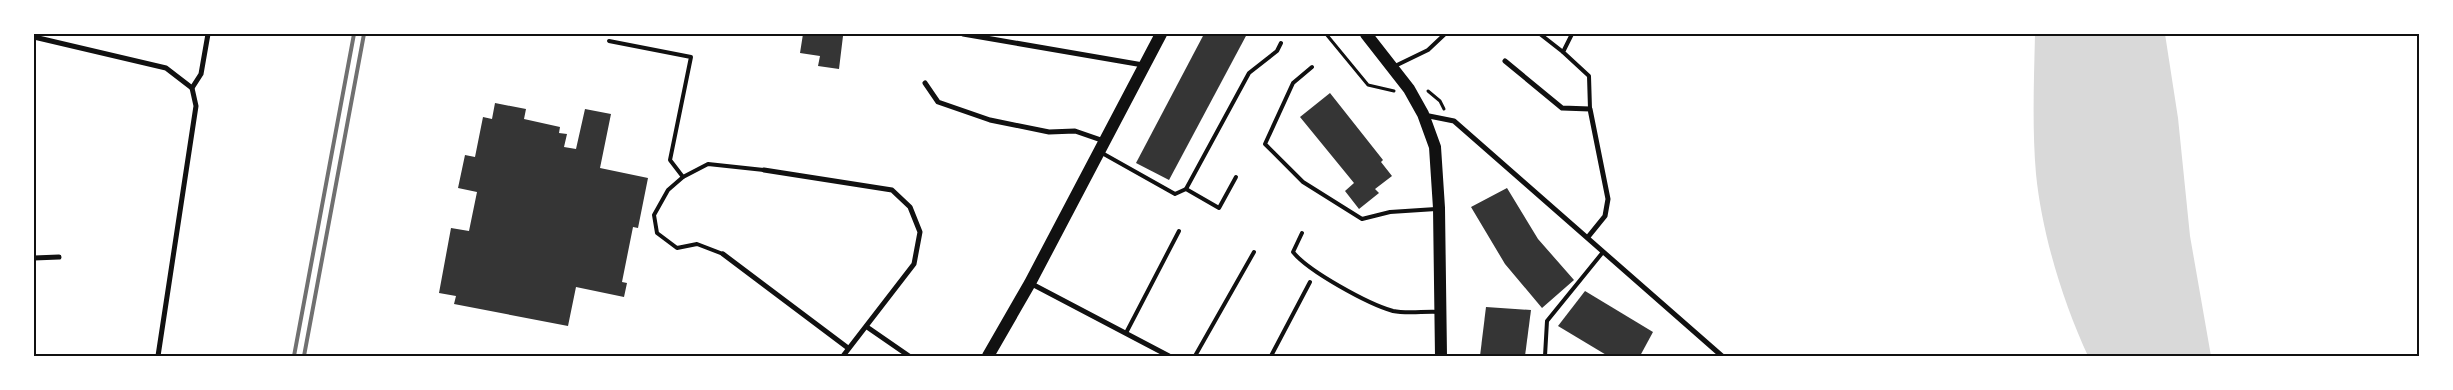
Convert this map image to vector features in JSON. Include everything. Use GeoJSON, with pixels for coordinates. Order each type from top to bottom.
{"type":"FeatureCollection","features":[{"type":"Feature","properties":{"kind":"main road"},"geometry":{"type":"LineString","coordinates":[[988,356],[1030,283],[1101,146],[1146,66],[1161,34]]}},
{"type":"Feature","properties":{"kind":"main road"},"geometry":{"type":"LineString","coordinates":[[1366,34],[1410,89],[1423,114],[1435,147],[1442,312],[1441,356]]}},
{"type":"Feature","properties":{"kind":"street"},"geometry":{"type":"LineString","coordinates":[[192,88],[201,74],[208,34]]}},
{"type":"Feature","properties":{"kind":"street"},"geometry":{"type":"LineString","coordinates":[[964,34],[1146,66]]}},
{"type":"Feature","properties":{"kind":"street"},"geometry":{"type":"LineString","coordinates":[[34,37],[166,68],[192,88],[196,106],[158,356]]}},
{"type":"Feature","properties":{"kind":"street"},"geometry":{"type":"LineString","coordinates":[[1506,61],[1562,108],[1590,109],[1608,200],[1605,216],[1588,237]]}},
{"type":"Feature","properties":{"kind":"street"},"geometry":{"type":"LineString","coordinates":[[925,83],[938,102],[990,120],[1049,132],[1075,131],[1101,146]]}},
{"type":"Feature","properties":{"kind":"street"},"geometry":{"type":"LineString","coordinates":[[1423,114],[1454,121],[1722,356]]}},
{"type":"Feature","properties":{"kind":"street"},"geometry":{"type":"LineString","coordinates":[[764,170],[892,190],[910,207],[920,232],[914,264],[843,356]]}},
{"type":"Feature","properties":{"kind":"street"},"geometry":{"type":"LineString","coordinates":[[723,254],[848,348]]}},
{"type":"Feature","properties":{"kind":"street"},"geometry":{"type":"LineString","coordinates":[[34,258],[59,257]]}},
{"type":"Feature","properties":{"kind":"street"},"geometry":{"type":"LineString","coordinates":[[1030,283],[1169,356]]}},
{"type":"Feature","properties":{"kind":"street"},"geometry":{"type":"LineString","coordinates":[[867,327],[909,356]]}},
{"type":"Feature","properties":{"kind":"lane"},"geometry":{"type":"LineString","coordinates":[[1393,67],[1428,50],[1445,34]]}},
{"type":"Feature","properties":{"kind":"lane"},"geometry":{"type":"LineString","coordinates":[[1540,34],[1589,76],[1590,109]]}},
{"type":"Feature","properties":{"kind":"lane"},"geometry":{"type":"LineString","coordinates":[[1563,52],[1572,34]]}},
{"type":"Feature","properties":{"kind":"lane"},"geometry":{"type":"LineString","coordinates":[[609,41],[691,57],[670,160],[683,177]]}},
{"type":"Feature","properties":{"kind":"lane"},"geometry":{"type":"LineString","coordinates":[[1101,146],[1175,194],[1186,189],[1249,73],[1277,51],[1281,43]]}},
{"type":"Feature","properties":{"kind":"lane"},"geometry":{"type":"LineString","coordinates":[[1312,67],[1293,83],[1265,144],[1304,182],[1362,219],[1390,212],[1439,208]]}},
{"type":"Feature","properties":{"kind":"lane"},"geometry":{"type":"LineString","coordinates":[[723,254],[697,244],[676,248],[657,233],[654,215],[668,190],[683,177],[708,164],[764,170]]}},
{"type":"Feature","properties":{"kind":"lane"},"geometry":{"type":"LineString","coordinates":[[1186,189],[1219,208],[1236,177]]}},
{"type":"Feature","properties":{"kind":"lane"},"geometry":{"type":"LineString","coordinates":[[1126,333],[1179,231]]}},
{"type":"Feature","properties":{"kind":"lane"},"geometry":{"type":"LineString","coordinates":[[1302,233],[1293,252],[1300,262],[1324,277],[1379,306],[1395,311],[1442,312]]}},
{"type":"Feature","properties":{"kind":"lane"},"geometry":{"type":"LineString","coordinates":[[1195,356],[1254,252]]}},
{"type":"Feature","properties":{"kind":"lane"},"geometry":{"type":"LineString","coordinates":[[1545,356],[1547,321],[1603,252]]}},
{"type":"Feature","properties":{"kind":"lane"},"geometry":{"type":"LineString","coordinates":[[1271,356],[1310,282]]}},
{"type":"Feature","properties":{"kind":"path"},"geometry":{"type":"LineString","coordinates":[[1326,34],[1368,85],[1389,91],[1410,89]]}},
{"type":"Feature","properties":{"kind":"shaded area"},"geometry":{"type":"Polygon","coordinates":[[[2035,34],[2165,34],[2178,118],[2190,236],[2211,356],[2088,356],[2062,291],[2048,244],[2039,197],[2034,139],[2035,34]]]}},
{"type":"Feature","properties":{"kind":"building"},"geometry":{"type":"Polygon","coordinates":[[[803,34],[843,36],[839,69],[818,66],[820,56],[800,53],[803,34]]]}},
{"type":"Feature","properties":{"kind":"building"},"geometry":{"type":"Polygon","coordinates":[[[1204,34],[1247,34],[1169,180],[1136,163],[1204,34]]]}},
{"type":"Feature","properties":{"kind":"building"},"geometry":{"type":"Polygon","coordinates":[[[1330,93],[1383,160],[1381,162],[1392,176],[1375,189],[1379,193],[1359,209],[1345,191],[1354,183],[1300,117],[1330,93]]]}},
{"type":"Feature","properties":{"kind":"building"},"geometry":{"type":"Polygon","coordinates":[[[495,103],[526,109],[524,119],[560,127],[559,133],[567,134],[564,147],[576,149],[585,109],[611,114],[600,168],[648,178],[638,228],[633,227],[622,282],[627,283],[624,297],[576,287],[568,326],[454,304],[456,296],[439,293],[451,228],[469,231],[477,192],[458,188],[465,155],[475,157],[483,117],[492,119],[495,103]]]}},
{"type":"Feature","properties":{"kind":"building"},"geometry":{"type":"Polygon","coordinates":[[[1507,188],[1538,239],[1574,280],[1542,308],[1505,264],[1471,207],[1507,188]]]}},
{"type":"Feature","properties":{"kind":"building"},"geometry":{"type":"Polygon","coordinates":[[[1585,291],[1653,332],[1640,356],[1608,356],[1558,326],[1585,291]]]}},
{"type":"Feature","properties":{"kind":"building"},"geometry":{"type":"Polygon","coordinates":[[[1486,307],[1531,310],[1525,356],[1480,356],[1486,307]]]}},
{"type":"Feature","properties":{"kind":"railway"},"geometry":{"type":"LineString","coordinates":[[294,356],[354,34]]}},
{"type":"Feature","properties":{"kind":"railway"},"geometry":{"type":"LineString","coordinates":[[304,356],[364,34]]}}]}
